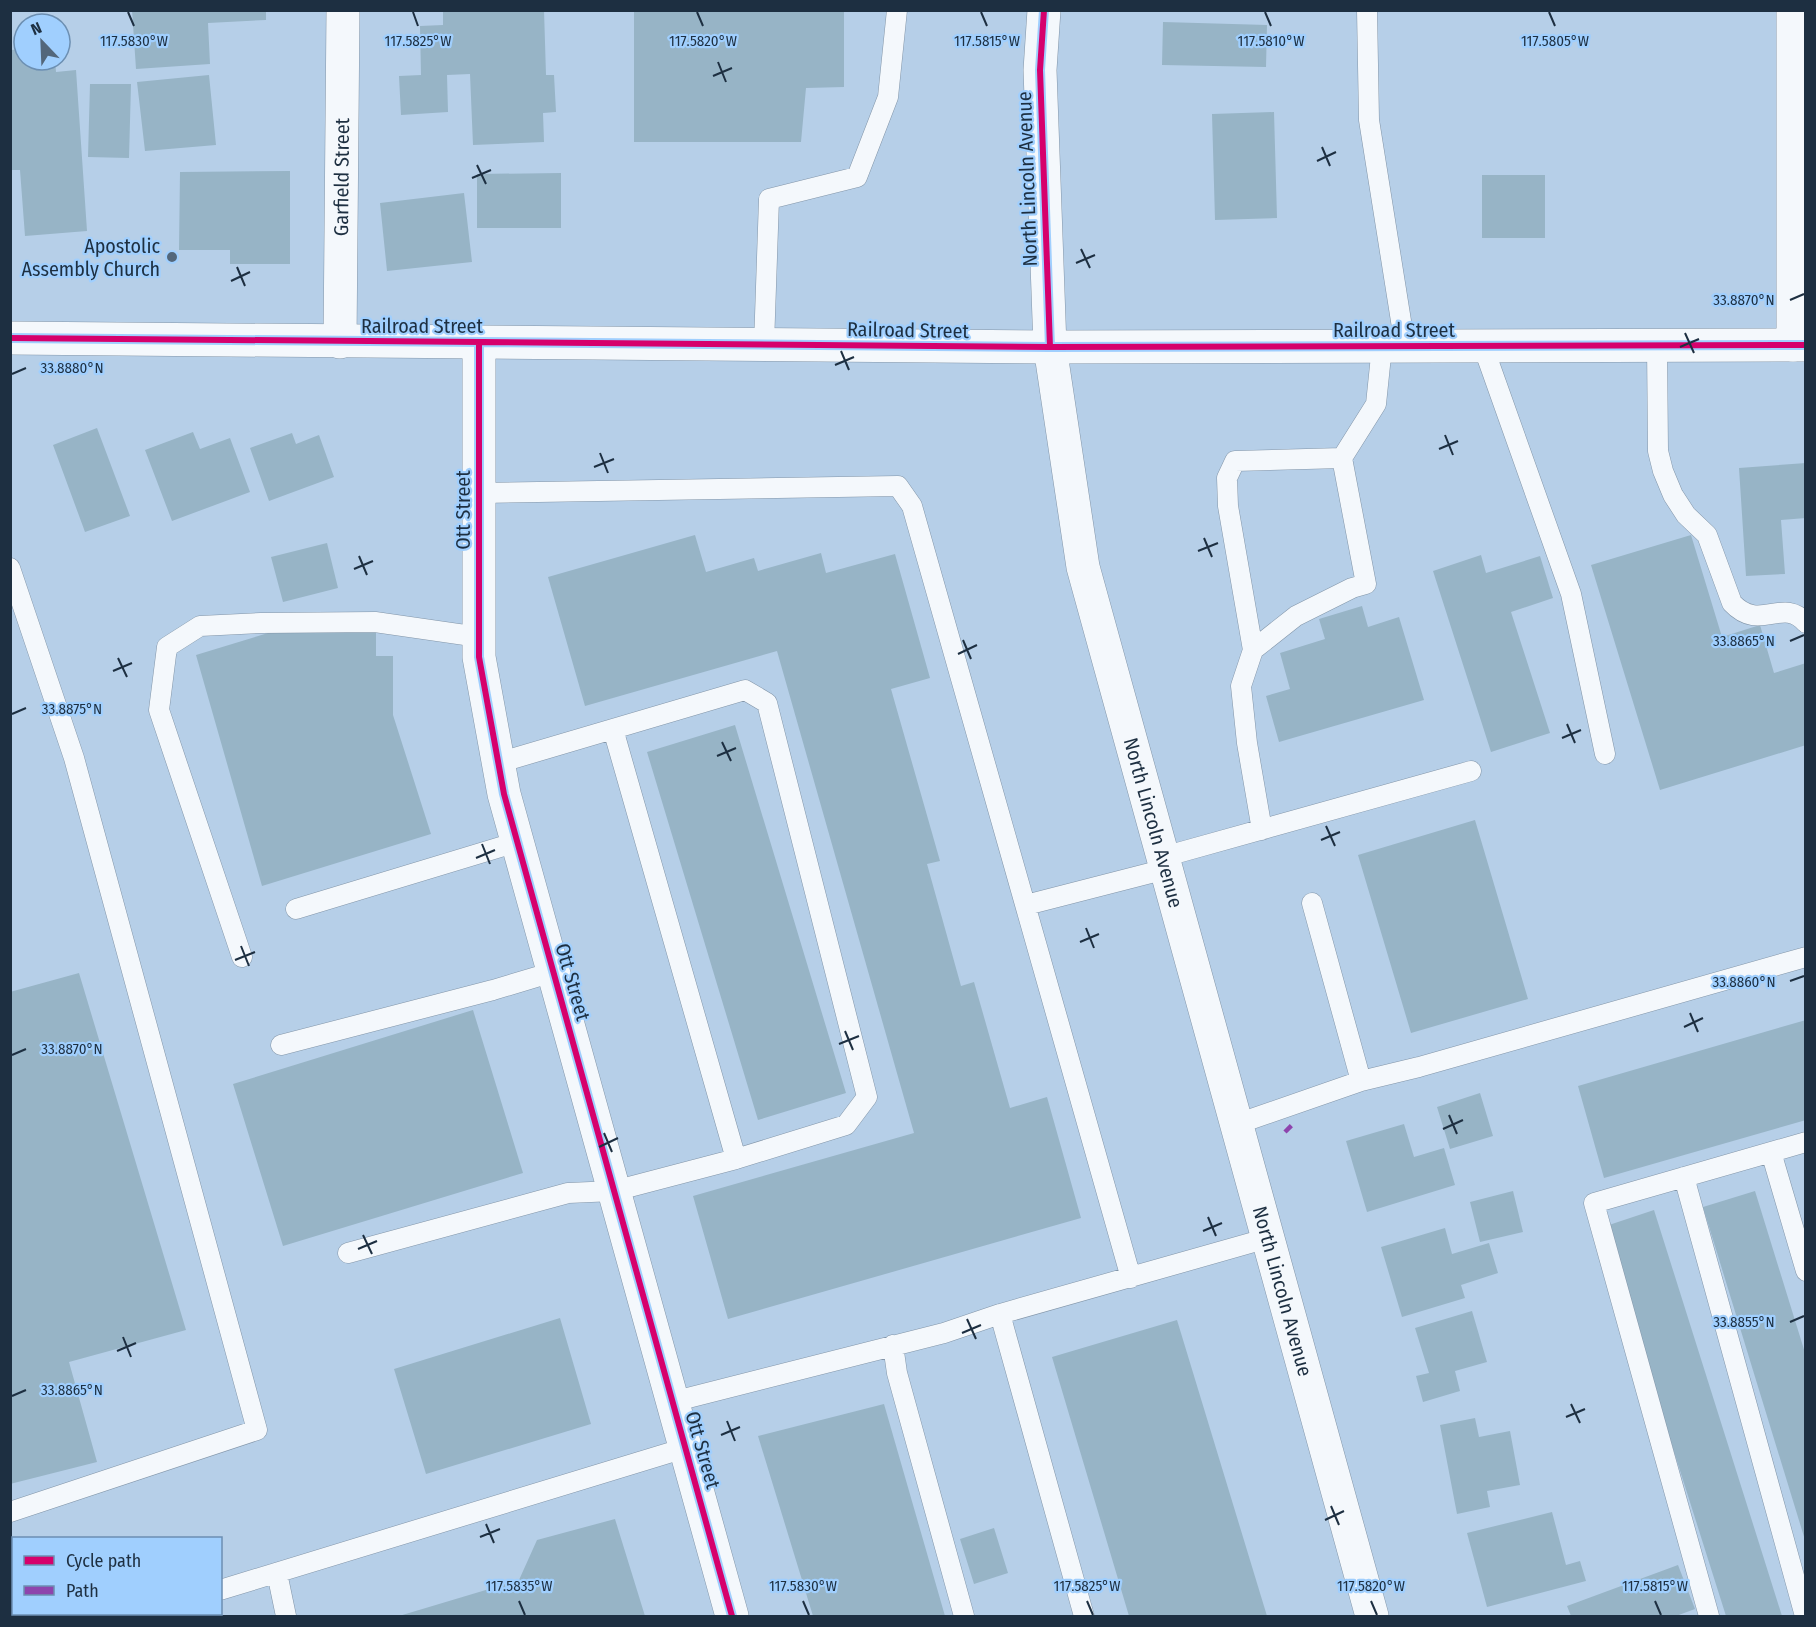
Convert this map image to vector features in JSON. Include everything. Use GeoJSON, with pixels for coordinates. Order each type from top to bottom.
{"type":"FeatureCollection","features":[{"type":"Feature","properties":{"kind":"main road","name":"Garfield Street"},"geometry":{"type":"LineString","coordinates":[[340,342],[343,10]]}},
{"type":"Feature","properties":{"kind":"main road","name":"North Lincoln Avenue"},"geometry":{"type":"LineString","coordinates":[[1044,10],[1040,70],[1050,347],[1083,567],[1372,1617]]}},
{"type":"Feature","properties":{"kind":"main road"},"geometry":{"type":"LineString","coordinates":[[1793,10],[1799,345]]}},
{"type":"Feature","properties":{"kind":"main road","name":"Railroad Street"},"geometry":{"type":"LineString","coordinates":[[10,338],[1050,347],[1799,345]]}},
{"type":"Feature","properties":{"kind":"main road","name":"Ott Street"},"geometry":{"type":"LineString","coordinates":[[479,342],[479,657],[504,794],[732,1617]]}},
{"type":"Feature","properties":{"kind":"lane"},"geometry":{"type":"LineString","coordinates":[[764,345],[769,199],[856,177],[888,97],[897,10]]}},
{"type":"Feature","properties":{"kind":"lane"},"geometry":{"type":"LineString","coordinates":[[1253,650],[1296,615],[1352,588],[1366,584],[1342,458],[1376,404],[1394,346],[1369,120],[1367,10]]}},
{"type":"Feature","properties":{"kind":"lane"},"geometry":{"type":"LineString","coordinates":[[1657,345],[1658,451],[1673,495],[1686,515],[1707,535],[1732,603],[1739,610],[1752,616],[1787,612],[1800,616],[1806,623]]}},
{"type":"Feature","properties":{"kind":"lane"},"geometry":{"type":"LineString","coordinates":[[1483,346],[1571,594],[1605,754]]}},
{"type":"Feature","properties":{"kind":"lane"},"geometry":{"type":"LineString","coordinates":[[1262,830],[1247,743],[1241,686],[1253,650],[1230,516],[1227,478],[1235,461],[1342,458]]}},
{"type":"Feature","properties":{"kind":"lane"},"geometry":{"type":"LineString","coordinates":[[479,493],[898,486],[912,506],[1131,1278]]}},
{"type":"Feature","properties":{"kind":"lane"},"geometry":{"type":"LineString","coordinates":[[10,568],[74,758],[257,1430],[10,1512]]}},
{"type":"Feature","properties":{"kind":"lane"},"geometry":{"type":"LineString","coordinates":[[242,957],[159,711],[167,647],[200,626],[261,623],[375,622],[479,637]]}},
{"type":"Feature","properties":{"kind":"lane"},"geometry":{"type":"LineString","coordinates":[[348,1253],[568,1193],[614,1191],[736,1159],[846,1125],[867,1097],[767,703],[745,690],[498,763]]}},
{"type":"Feature","properties":{"kind":"lane"},"geometry":{"type":"LineString","coordinates":[[613,729],[736,1159]]}},
{"type":"Feature","properties":{"kind":"lane"},"geometry":{"type":"LineString","coordinates":[[1026,905],[1165,863],[1262,830],[1471,771]]}},
{"type":"Feature","properties":{"kind":"lane"},"geometry":{"type":"LineString","coordinates":[[296,909],[517,842]]}},
{"type":"Feature","properties":{"kind":"lane"},"geometry":{"type":"LineString","coordinates":[[1312,903],[1360,1081]]}},
{"type":"Feature","properties":{"kind":"lane"},"geometry":{"type":"LineString","coordinates":[[1237,1124],[1360,1081],[1430,1064],[1806,957]]}},
{"type":"Feature","properties":{"kind":"lane"},"geometry":{"type":"LineString","coordinates":[[281,1045],[482,993],[553,972]]}},
{"type":"Feature","properties":{"kind":"lane"},"geometry":{"type":"LineString","coordinates":[[1709,1617],[1603,1232],[1593,1203],[1806,1142]]}},
{"type":"Feature","properties":{"kind":"lane"},"geometry":{"type":"LineString","coordinates":[[1771,1152],[1806,1271]]}},
{"type":"Feature","properties":{"kind":"lane"},"geometry":{"type":"LineString","coordinates":[[1684,1177],[1806,1617]]}},
{"type":"Feature","properties":{"kind":"lane"},"geometry":{"type":"LineString","coordinates":[[672,1401],[944,1333],[1000,1314],[1268,1238]]}},
{"type":"Feature","properties":{"kind":"lane"},"geometry":{"type":"LineString","coordinates":[[1000,1314],[1084,1617]]}},
{"type":"Feature","properties":{"kind":"lane"},"geometry":{"type":"LineString","coordinates":[[893,1345],[897,1373],[964,1617]]}},
{"type":"Feature","properties":{"kind":"lane"},"geometry":{"type":"LineString","coordinates":[[222,1589],[685,1448]]}},
{"type":"Feature","properties":{"kind":"lane"},"geometry":{"type":"LineString","coordinates":[[277,1573],[286,1617]]}},
{"type":"Feature","properties":{"kind":"building"},"geometry":{"type":"Polygon","coordinates":[[[132,10],[266,10],[266,20],[208,23],[210,64],[136,69],[132,10]]]}},
{"type":"Feature","properties":{"kind":"building"},"geometry":{"type":"Polygon","coordinates":[[[544,10],[546,75],[554,75],[556,112],[543,113],[544,142],[473,145],[470,74],[447,75],[448,112],[401,115],[399,76],[421,75],[420,26],[443,25],[443,12],[544,10]]]}},
{"type":"Feature","properties":{"kind":"building"},"geometry":{"type":"Polygon","coordinates":[[[634,10],[844,10],[844,87],[806,88],[801,142],[634,142],[634,10]]]}},
{"type":"Feature","properties":{"kind":"building"},"geometry":{"type":"Polygon","coordinates":[[[1163,22],[1267,25],[1266,67],[1162,65],[1163,22]]]}},
{"type":"Feature","properties":{"kind":"building"},"geometry":{"type":"Polygon","coordinates":[[[10,50],[12,50],[12,72],[72,72],[76,70],[87,231],[25,236],[20,170],[10,170],[10,50]]]}},
{"type":"Feature","properties":{"kind":"building"},"geometry":{"type":"Polygon","coordinates":[[[209,75],[216,145],[145,151],[137,82],[209,75]]]}},
{"type":"Feature","properties":{"kind":"building"},"geometry":{"type":"Polygon","coordinates":[[[90,84],[131,84],[129,158],[88,157],[90,84]]]}},
{"type":"Feature","properties":{"kind":"building"},"geometry":{"type":"Polygon","coordinates":[[[1274,112],[1277,218],[1215,220],[1212,114],[1274,112]]]}},
{"type":"Feature","properties":{"kind":"building"},"geometry":{"type":"Polygon","coordinates":[[[290,171],[290,264],[230,264],[230,250],[179,250],[180,172],[290,171]]]}},
{"type":"Feature","properties":{"kind":"building"},"geometry":{"type":"Polygon","coordinates":[[[561,173],[561,228],[477,228],[477,174],[561,173]]]}},
{"type":"Feature","properties":{"kind":"building"},"geometry":{"type":"Polygon","coordinates":[[[1482,175],[1545,175],[1545,238],[1482,238],[1482,175]]]}},
{"type":"Feature","properties":{"kind":"building"},"geometry":{"type":"Polygon","coordinates":[[[464,193],[472,262],[387,271],[380,203],[464,193]]]}},
{"type":"Feature","properties":{"kind":"building"},"geometry":{"type":"Polygon","coordinates":[[[97,428],[130,516],[85,532],[53,445],[97,428]]]}},
{"type":"Feature","properties":{"kind":"building"},"geometry":{"type":"Polygon","coordinates":[[[193,432],[200,449],[230,438],[250,492],[172,521],[145,450],[193,432]]]}},
{"type":"Feature","properties":{"kind":"building"},"geometry":{"type":"Polygon","coordinates":[[[292,433],[296,444],[319,435],[334,477],[269,501],[250,448],[292,433]]]}},
{"type":"Feature","properties":{"kind":"building"},"geometry":{"type":"Polygon","coordinates":[[[1806,463],[1806,518],[1781,520],[1785,574],[1746,576],[1739,468],[1806,463]]]}},
{"type":"Feature","properties":{"kind":"building"},"geometry":{"type":"Polygon","coordinates":[[[695,535],[706,572],[754,558],[758,571],[821,553],[826,573],[895,554],[930,678],[891,689],[940,861],[927,864],[961,986],[974,982],[1010,1108],[1047,1097],[1081,1218],[728,1319],[693,1196],[914,1133],[777,651],[585,706],[548,577],[695,535]]]}},
{"type":"Feature","properties":{"kind":"building"},"geometry":{"type":"Polygon","coordinates":[[[1691,535],[1722,637],[1760,625],[1774,673],[1806,663],[1806,745],[1660,790],[1591,565],[1691,535]]]}},
{"type":"Feature","properties":{"kind":"building"},"geometry":{"type":"Polygon","coordinates":[[[327,543],[338,588],[283,602],[271,557],[327,543]]]}},
{"type":"Feature","properties":{"kind":"building"},"geometry":{"type":"Polygon","coordinates":[[[1481,555],[1486,573],[1540,556],[1553,598],[1511,612],[1550,733],[1491,752],[1433,571],[1481,555]]]}},
{"type":"Feature","properties":{"kind":"building"},"geometry":{"type":"Polygon","coordinates":[[[1362,606],[1368,627],[1399,617],[1424,700],[1279,742],[1266,696],[1290,689],[1280,653],[1325,639],[1319,619],[1362,606]]]}},
{"type":"Feature","properties":{"kind":"building"},"geometry":{"type":"Polygon","coordinates":[[[278,630],[376,631],[376,656],[393,656],[393,715],[431,834],[262,886],[196,655],[278,630]]]}},
{"type":"Feature","properties":{"kind":"building"},"geometry":{"type":"Polygon","coordinates":[[[735,725],[846,1093],[758,1120],[647,752],[735,725]]]}},
{"type":"Feature","properties":{"kind":"building"},"geometry":{"type":"Polygon","coordinates":[[[1475,820],[1528,999],[1411,1033],[1358,855],[1475,820]]]}},
{"type":"Feature","properties":{"kind":"building"},"geometry":{"type":"Polygon","coordinates":[[[79,973],[186,1330],[69,1362],[97,1462],[10,1484],[10,992],[79,973]]]}},
{"type":"Feature","properties":{"kind":"building"},"geometry":{"type":"Polygon","coordinates":[[[473,1010],[523,1173],[283,1246],[233,1084],[473,1010]]]}},
{"type":"Feature","properties":{"kind":"building"},"geometry":{"type":"Polygon","coordinates":[[[1806,1020],[1806,1120],[1604,1178],[1578,1086],[1806,1020]]]}},
{"type":"Feature","properties":{"kind":"building"},"geometry":{"type":"Polygon","coordinates":[[[1480,1093],[1493,1136],[1450,1149],[1437,1107],[1480,1093]]]}},
{"type":"Feature","properties":{"kind":"building"},"geometry":{"type":"Polygon","coordinates":[[[1404,1124],[1414,1157],[1444,1148],[1455,1185],[1367,1212],[1346,1141],[1404,1124]]]}},
{"type":"Feature","properties":{"kind":"building"},"geometry":{"type":"Polygon","coordinates":[[[1513,1191],[1523,1232],[1480,1242],[1470,1202],[1513,1191]]]}},
{"type":"Feature","properties":{"kind":"building"},"geometry":{"type":"Polygon","coordinates":[[[1755,1191],[1806,1356],[1805,1540],[1703,1207],[1755,1191]]]}},
{"type":"Feature","properties":{"kind":"building"},"geometry":{"type":"Polygon","coordinates":[[[1654,1210],[1782,1616],[1726,1616],[1603,1227],[1654,1210]]]}},
{"type":"Feature","properties":{"kind":"building"},"geometry":{"type":"Polygon","coordinates":[[[1445,1228],[1452,1254],[1489,1243],[1498,1273],[1461,1285],[1465,1298],[1402,1317],[1381,1247],[1445,1228]]]}},
{"type":"Feature","properties":{"kind":"building"},"geometry":{"type":"Polygon","coordinates":[[[1472,1311],[1487,1362],[1455,1371],[1460,1391],[1423,1402],[1416,1376],[1429,1373],[1415,1328],[1472,1311]]]}},
{"type":"Feature","properties":{"kind":"building"},"geometry":{"type":"Polygon","coordinates":[[[560,1318],[591,1424],[426,1474],[394,1369],[560,1318]]]}},
{"type":"Feature","properties":{"kind":"building"},"geometry":{"type":"Polygon","coordinates":[[[1177,1320],[1267,1616],[1129,1616],[1052,1357],[1177,1320]]]}},
{"type":"Feature","properties":{"kind":"building"},"geometry":{"type":"Polygon","coordinates":[[[884,1404],[945,1616],[813,1616],[758,1436],[884,1404]]]}},
{"type":"Feature","properties":{"kind":"building"},"geometry":{"type":"Polygon","coordinates":[[[1475,1418],[1479,1437],[1510,1431],[1520,1485],[1487,1491],[1490,1507],[1457,1514],[1440,1425],[1475,1418]]]}},
{"type":"Feature","properties":{"kind":"building"},"geometry":{"type":"Polygon","coordinates":[[[1552,1512],[1566,1565],[1580,1561],[1586,1581],[1487,1607],[1467,1533],[1552,1512]]]}},
{"type":"Feature","properties":{"kind":"building"},"geometry":{"type":"Polygon","coordinates":[[[615,1519],[645,1616],[399,1616],[519,1580],[537,1540],[615,1519]]]}},
{"type":"Feature","properties":{"kind":"building"},"geometry":{"type":"Polygon","coordinates":[[[994,1528],[1008,1573],[974,1584],[960,1539],[994,1528]]]}},
{"type":"Feature","properties":{"kind":"building"},"geometry":{"type":"Polygon","coordinates":[[[1678,1565],[1695,1609],[1676,1616],[1571,1616],[1567,1606],[1678,1565]]]}},
{"type":"Feature","properties":{"kind":"marked path"},"geometry":{"type":"LineString","coordinates":[[1285,1132],[1293,1124]]}},
{"type":"Feature","properties":{"kind":"cycle path"},"geometry":{"type":"LineString","coordinates":[[1044,10],[1040,70],[1050,347]]}},
{"type":"Feature","properties":{"kind":"cycle path"},"geometry":{"type":"LineString","coordinates":[[10,338],[1050,347],[1806,345]]}},
{"type":"Feature","properties":{"kind":"cycle path"},"geometry":{"type":"LineString","coordinates":[[479,342],[479,657],[504,794],[732,1616]]}},
{"type":"Feature","properties":{"kind":"place","name":"Apostolic Assembly Church"},"geometry":{"type":"Point","coordinates":[172,257]}}]}
